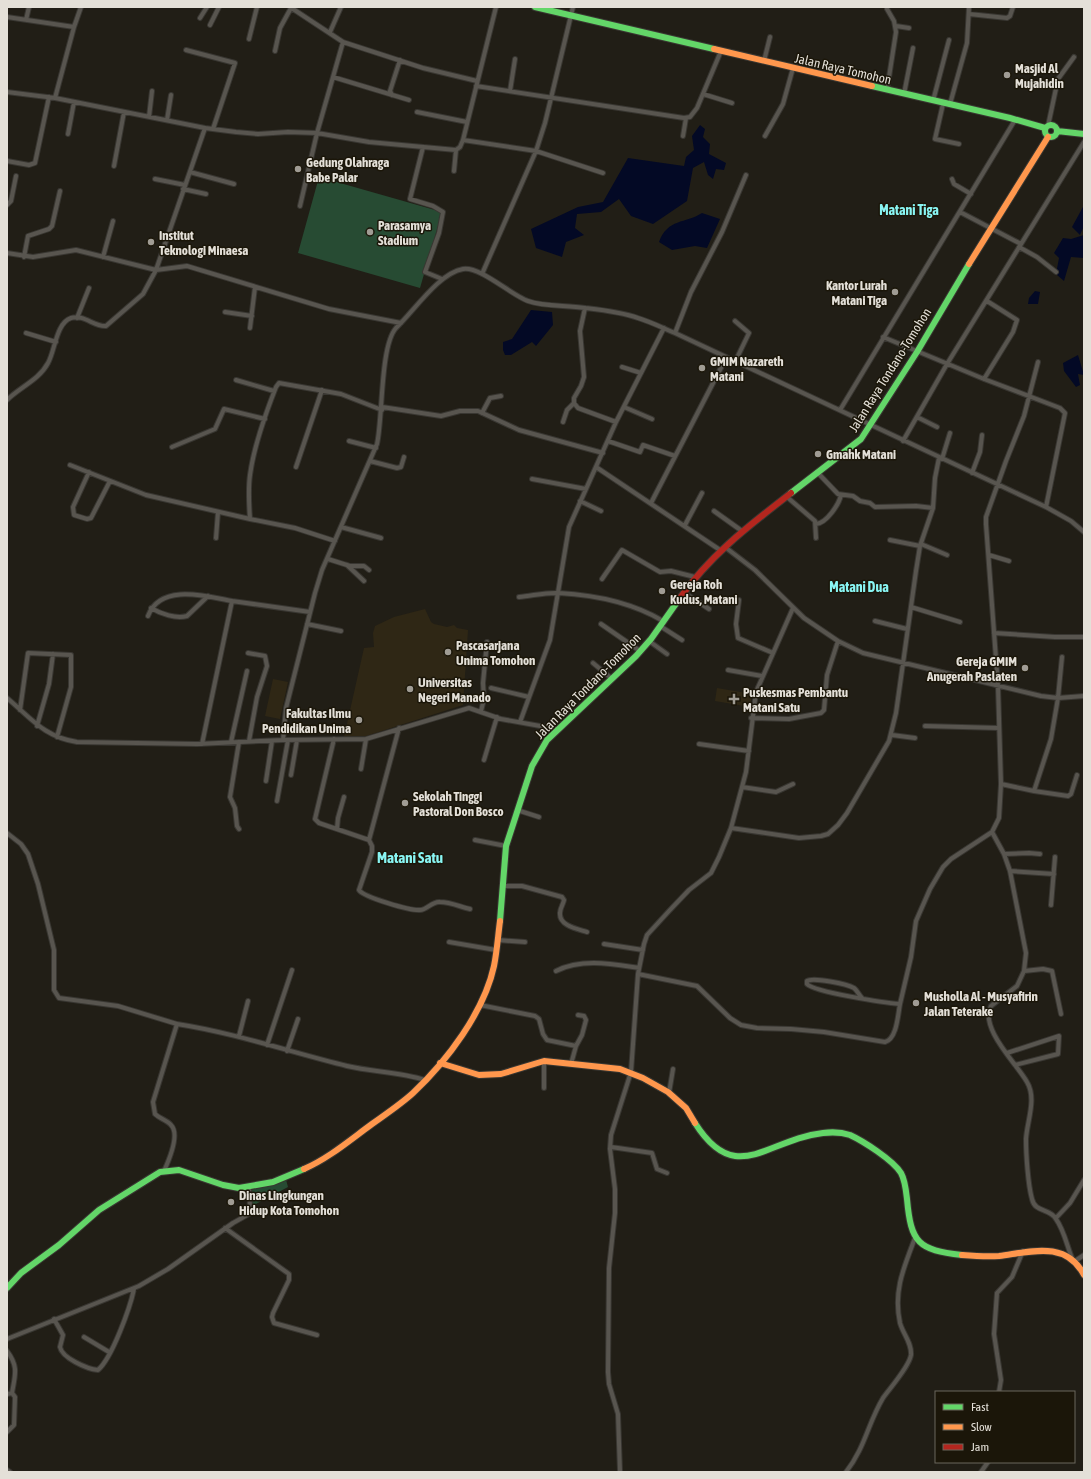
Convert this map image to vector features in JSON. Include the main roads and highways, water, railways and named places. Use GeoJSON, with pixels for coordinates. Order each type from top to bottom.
{"type":"FeatureCollection","features":[{"type":"Feature","properties":{"kind":"main road","name":"Jalan Raya Tomohon"},"geometry":{"type":"LineString","coordinates":[[534,7],[943,104],[1047,127],[1054,126],[1057,131],[1084,133]]}},
{"type":"Feature","properties":{"kind":"main road"},"geometry":{"type":"LineString","coordinates":[[1047,127],[1045,134],[1048,137],[1054,137],[1057,131]]}},
{"type":"Feature","properties":{"kind":"main road","name":"Jalan Raya Tondano-Tomohon"},"geometry":{"type":"LineString","coordinates":[[9,1280],[59,1245],[112,1200],[164,1171],[179,1170],[223,1185],[239,1188],[273,1182],[314,1164],[344,1145],[400,1103],[426,1080],[462,1034],[480,1005],[494,966],[506,846],[532,766],[547,740],[640,651],[662,624],[683,592],[723,548],[742,531],[861,439],[917,352],[937,316],[1044,147],[1048,137]]}},
{"type":"Feature","properties":{"kind":"main road"},"geometry":{"type":"LineString","coordinates":[[440,1063],[472,1074],[492,1075],[544,1061],[620,1069],[631,1072],[669,1093],[680,1102],[712,1145],[727,1155],[739,1157],[755,1155],[777,1146],[822,1132],[848,1134],[891,1163],[900,1172],[906,1190],[910,1223],[915,1238],[927,1248],[968,1255],[998,1256],[1022,1251],[1056,1254],[1073,1259],[1084,1275]]}},
{"type":"Feature","properties":{"kind":"main road"},"geometry":{"type":"LineString","coordinates":[[7,1288],[9,1280]]}},
{"type":"Feature","properties":{"kind":"water"},"geometry":{"type":"Polygon","coordinates":[[[700,125],[705,129],[703,137],[710,144],[709,154],[726,163],[724,170],[716,169],[713,179],[708,175],[704,162],[693,168],[687,201],[653,224],[631,216],[619,199],[601,212],[577,214],[575,228],[584,235],[566,242],[562,257],[536,248],[531,229],[578,207],[603,202],[628,158],[684,166],[686,157],[694,150],[692,136],[700,125]]]}},
{"type":"Feature","properties":{"kind":"water"},"geometry":{"type":"Polygon","coordinates":[[[1084,205],[1084,226],[1080,235],[1072,227],[1084,205]]]}},
{"type":"Feature","properties":{"kind":"water"},"geometry":{"type":"Polygon","coordinates":[[[702,213],[720,219],[707,248],[695,246],[672,250],[659,242],[663,234],[672,225],[702,213]]]}},
{"type":"Feature","properties":{"kind":"water"},"geometry":{"type":"Polygon","coordinates":[[[1084,235],[1084,258],[1071,257],[1064,281],[1056,274],[1059,258],[1054,253],[1063,238],[1071,239],[1084,235]]]}},
{"type":"Feature","properties":{"kind":"water"},"geometry":{"type":"Polygon","coordinates":[[[1035,291],[1040,292],[1038,304],[1028,304],[1029,298],[1035,291]]]}},
{"type":"Feature","properties":{"kind":"water"},"geometry":{"type":"Polygon","coordinates":[[[531,310],[552,312],[553,325],[536,346],[532,342],[511,355],[505,355],[503,350],[503,342],[512,339],[531,310]]]}},
{"type":"Feature","properties":{"kind":"water"},"geometry":{"type":"Polygon","coordinates":[[[1078,355],[1084,375],[1078,374],[1080,385],[1076,387],[1064,371],[1063,363],[1078,355]]]}},
{"type":"Feature","properties":{"kind":"place","name":"Masjid Al Mujahidin"},"geometry":{"type":"Point","coordinates":[1007,75]}},
{"type":"Feature","properties":{"kind":"place","name":"Gedung Olahraga Babe Palar"},"geometry":{"type":"Point","coordinates":[298,169]}},
{"type":"Feature","properties":{"kind":"place","name":"Parasamya Stadium"},"geometry":{"type":"Point","coordinates":[370,232]}},
{"type":"Feature","properties":{"kind":"place","name":"Institut Teknologi Minaesa"},"geometry":{"type":"Point","coordinates":[151,242]}},
{"type":"Feature","properties":{"kind":"place","name":"Kantor Lurah Matani Tiga"},"geometry":{"type":"Point","coordinates":[895,292]}},
{"type":"Feature","properties":{"kind":"place","name":"GMIM Nazareth Matani"},"geometry":{"type":"Point","coordinates":[702,368]}},
{"type":"Feature","properties":{"kind":"place","name":"Gmahk Matani"},"geometry":{"type":"Point","coordinates":[818,454]}},
{"type":"Feature","properties":{"kind":"place","name":"Gereja Roh Kudus, Matani"},"geometry":{"type":"Point","coordinates":[662,591]}},
{"type":"Feature","properties":{"kind":"place","name":"Pascasarjana Unima Tomohon"},"geometry":{"type":"Point","coordinates":[448,652]}},
{"type":"Feature","properties":{"kind":"place","name":"Gereja GMIM Anugerah Paslaten"},"geometry":{"type":"Point","coordinates":[1025,668]}},
{"type":"Feature","properties":{"kind":"place","name":"Universitas Negeri Manado"},"geometry":{"type":"Point","coordinates":[410,689]}},
{"type":"Feature","properties":{"kind":"place","name":"Puskesmas Pembantu Matani Satu"},"geometry":{"type":"Point","coordinates":[734,699]}},
{"type":"Feature","properties":{"kind":"place","name":"Fakultas Ilmu Pendidikan Unima"},"geometry":{"type":"Point","coordinates":[359,720]}},
{"type":"Feature","properties":{"kind":"place","name":"Sekolah Tinggi Pastoral Don Bosco"},"geometry":{"type":"Point","coordinates":[405,803]}},
{"type":"Feature","properties":{"kind":"place","name":"Musholla Al - Musyafirin Jalan Teterake"},"geometry":{"type":"Point","coordinates":[916,1003]}},
{"type":"Feature","properties":{"kind":"place","name":"Dinas Lingkungan Hidup Kota Tomohon"},"geometry":{"type":"Point","coordinates":[231,1202]}},
{"type":"Feature","properties":{"kind":"district","name":"Matani Tiga"},"geometry":{"type":"Point","coordinates":[909,210]}},
{"type":"Feature","properties":{"kind":"district","name":"Matani Dua"},"geometry":{"type":"Point","coordinates":[859,587]}},
{"type":"Feature","properties":{"kind":"district","name":"Matani Satu"},"geometry":{"type":"Point","coordinates":[410,857]}}]}
